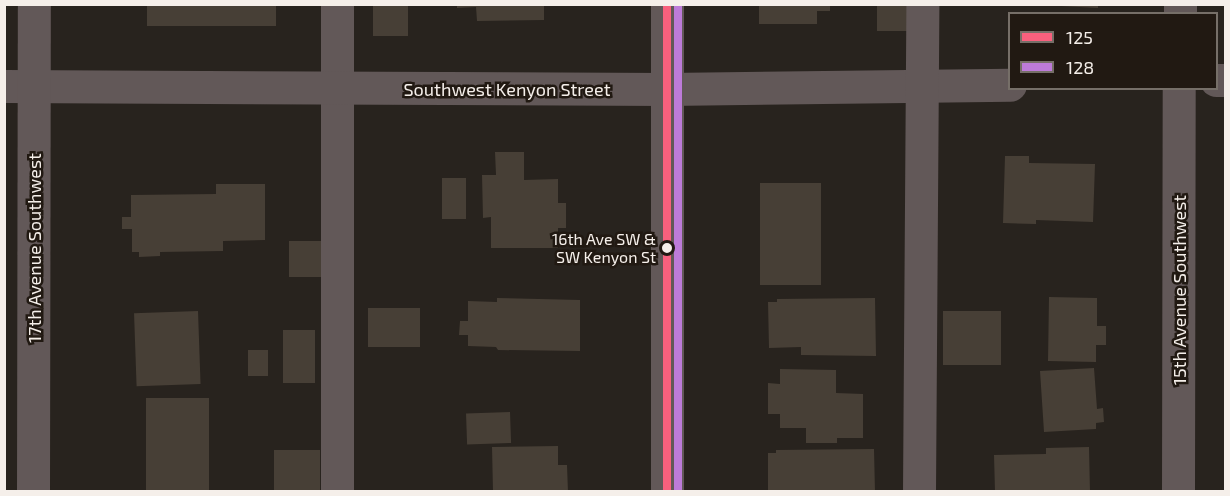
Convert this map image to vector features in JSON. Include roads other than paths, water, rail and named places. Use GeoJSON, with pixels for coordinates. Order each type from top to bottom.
{"type":"FeatureCollection","features":[{"type":"Feature","properties":{"kind":"street","name":"17th Avenue Southwest"},"geometry":{"type":"LineString","coordinates":[[33,492],[19,86],[34,4]]}},
{"type":"Feature","properties":{"kind":"street"},"geometry":{"type":"LineString","coordinates":[[337,4],[337,492]]}},
{"type":"Feature","properties":{"kind":"street"},"geometry":{"type":"LineString","coordinates":[[667,4],[667,492]]}},
{"type":"Feature","properties":{"kind":"street"},"geometry":{"type":"LineString","coordinates":[[919,492],[921,4]]}},
{"type":"Feature","properties":{"kind":"street","name":"Southwest Kenyon Street"},"geometry":{"type":"LineString","coordinates":[[19,86],[667,89],[1008,85]]}},
{"type":"Feature","properties":{"kind":"street","name":"15th Avenue Southwest"},"geometry":{"type":"LineString","coordinates":[[1178,492],[1179,90]]}},
{"type":"Feature","properties":{"kind":"place","name":"16th Ave SW & SW Kenyon St"},"geometry":{"type":"Point","coordinates":[667,248]}}]}
